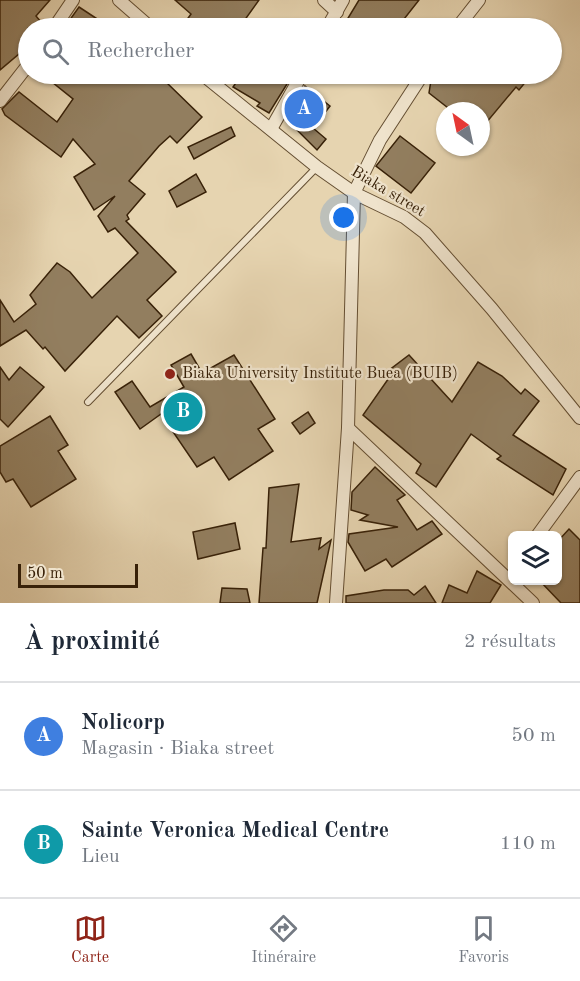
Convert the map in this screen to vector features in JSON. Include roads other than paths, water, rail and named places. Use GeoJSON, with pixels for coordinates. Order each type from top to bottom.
{"type":"FeatureCollection","features":[{"type":"Feature","properties":{"kind":"street"},"geometry":{"type":"LineString","coordinates":[[61,18],[73,0]]}},
{"type":"Feature","properties":{"kind":"street"},"geometry":{"type":"LineString","coordinates":[[119,0],[140,18]]}},
{"type":"Feature","properties":{"kind":"street"},"geometry":{"type":"LineString","coordinates":[[324,0],[337,12]]}},
{"type":"Feature","properties":{"kind":"street"},"geometry":{"type":"LineString","coordinates":[[333,18],[343,0]]}},
{"type":"Feature","properties":{"kind":"street"},"geometry":{"type":"LineString","coordinates":[[465,18],[479,0]]}},
{"type":"Feature","properties":{"kind":"street"},"geometry":{"type":"LineString","coordinates":[[0,101],[18,78]]}},
{"type":"Feature","properties":{"kind":"street","name":"Biaka street"},"geometry":{"type":"LineString","coordinates":[[215,84],[354,193],[404,217],[424,233],[492,309],[580,418]]}},
{"type":"Feature","properties":{"kind":"street"},"geometry":{"type":"LineString","coordinates":[[271,129],[296,84]]}},
{"type":"Feature","properties":{"kind":"street"},"geometry":{"type":"LineString","coordinates":[[336,603],[348,428],[354,193],[380,140],[416,84]]}},
{"type":"Feature","properties":{"kind":"street"},"geometry":{"type":"LineString","coordinates":[[348,428],[508,572]]}},
{"type":"Feature","properties":{"kind":"street"},"geometry":{"type":"LineString","coordinates":[[541,531],[580,477]]}},
{"type":"Feature","properties":{"kind":"street"},"geometry":{"type":"LineString","coordinates":[[518,585],[531,602]]}},
{"type":"Feature","properties":{"kind":"lane"},"geometry":{"type":"LineString","coordinates":[[88,402],[317,166]]}},
{"type":"Feature","properties":{"kind":"place","name":"Nolicorp"},"geometry":{"type":"Point","coordinates":[304,109]}},
{"type":"Feature","properties":{"kind":"place","name":"Biaka University Institute Buea (BUIB)"},"geometry":{"type":"Point","coordinates":[170,374]}},
{"type":"Feature","properties":{"kind":"place","name":"Sainte Veronica Medical Centre"},"geometry":{"type":"Point","coordinates":[183,412]}}]}
